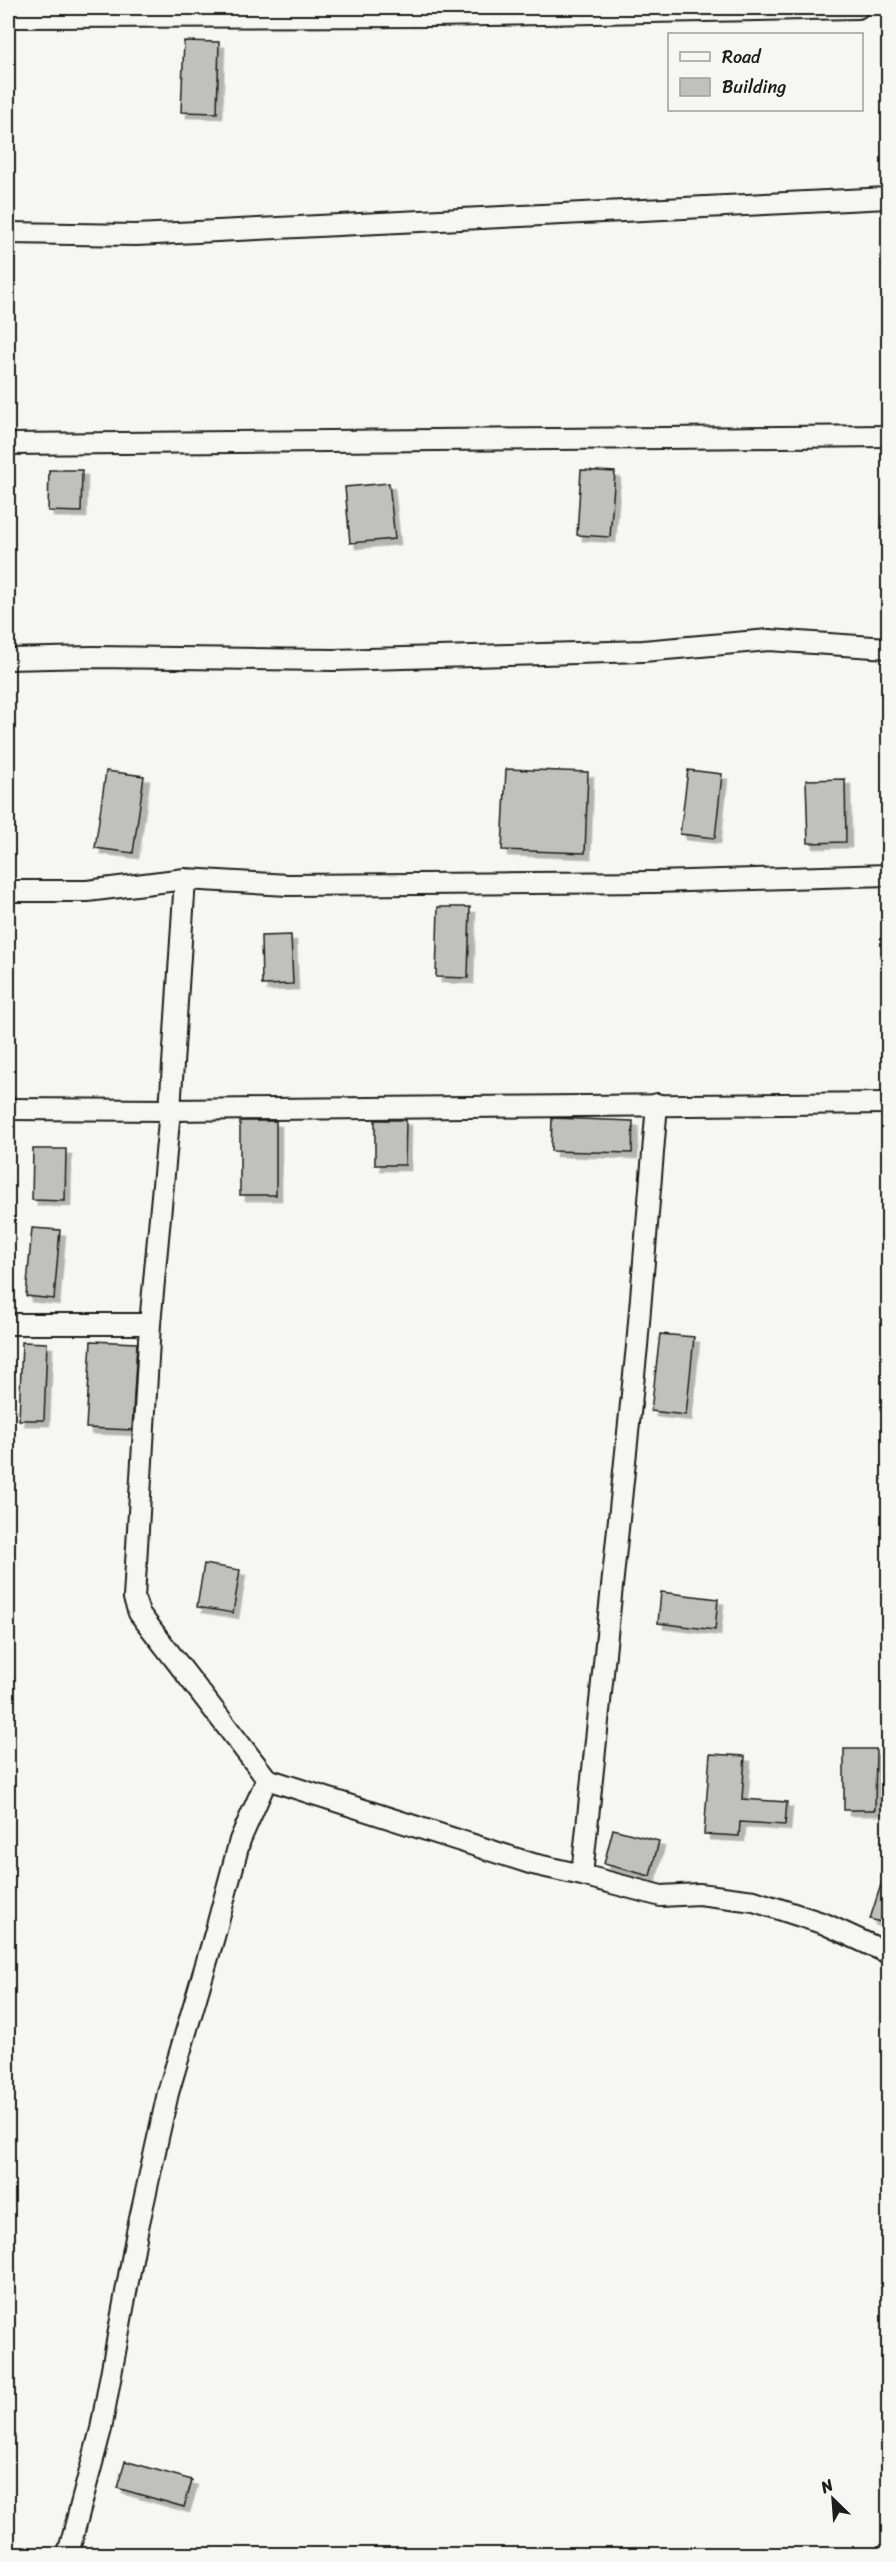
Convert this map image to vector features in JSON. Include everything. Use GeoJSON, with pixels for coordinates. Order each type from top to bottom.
{"type":"FeatureCollection","features":[{"type":"Feature","properties":{"kind":"street"},"geometry":{"type":"LineString","coordinates":[[8,17],[421,16],[858,8]]}},
{"type":"Feature","properties":{"kind":"street"},"geometry":{"type":"LineString","coordinates":[[8,233],[136,235],[888,198]]}},
{"type":"Feature","properties":{"kind":"street"},"geometry":{"type":"LineString","coordinates":[[8,444],[888,436]]}},
{"type":"Feature","properties":{"kind":"street"},"geometry":{"type":"LineString","coordinates":[[8,659],[92,657],[334,660],[644,651],[769,640],[888,648]]}},
{"type":"Feature","properties":{"kind":"street"},"geometry":{"type":"LineString","coordinates":[[8,891],[87,891],[185,879],[288,885],[655,882],[888,875]]}},
{"type":"Feature","properties":{"kind":"street"},"geometry":{"type":"LineString","coordinates":[[185,879],[170,1110],[150,1324],[134,1598],[139,1613],[267,1779],[533,1864],[661,1896],[699,1894],[754,1901],[825,1924],[888,1953]]}},
{"type":"Feature","properties":{"kind":"street"},"geometry":{"type":"LineString","coordinates":[[8,1109],[170,1110],[888,1103]]}},
{"type":"Feature","properties":{"kind":"street"},"geometry":{"type":"LineString","coordinates":[[582,1875],[635,1370],[657,1104]]}},
{"type":"Feature","properties":{"kind":"street"},"geometry":{"type":"LineString","coordinates":[[8,1324],[150,1324]]}},
{"type":"Feature","properties":{"kind":"street"},"geometry":{"type":"LineString","coordinates":[[68,2554],[101,2429],[137,2232],[168,2093],[240,1840],[267,1779]]}},
{"type":"Feature","properties":{"kind":"building"},"geometry":{"type":"Polygon","coordinates":[[[184,41],[219,42],[217,113],[181,112],[184,41]]]}},
{"type":"Feature","properties":{"kind":"building"},"geometry":{"type":"Polygon","coordinates":[[[49,470],[82,470],[81,512],[48,511],[49,470]]]}},
{"type":"Feature","properties":{"kind":"building"},"geometry":{"type":"Polygon","coordinates":[[[581,470],[615,472],[610,537],[577,535],[581,470]]]}},
{"type":"Feature","properties":{"kind":"building"},"geometry":{"type":"Polygon","coordinates":[[[389,483],[395,539],[350,543],[345,487],[389,483]]]}},
{"type":"Feature","properties":{"kind":"building"},"geometry":{"type":"Polygon","coordinates":[[[506,769],[588,772],[585,853],[502,850],[506,769]]]}},
{"type":"Feature","properties":{"kind":"building"},"geometry":{"type":"Polygon","coordinates":[[[688,770],[722,774],[715,838],[680,834],[688,770]]]}},
{"type":"Feature","properties":{"kind":"building"},"geometry":{"type":"Polygon","coordinates":[[[106,771],[144,776],[133,853],[95,848],[106,771]]]}},
{"type":"Feature","properties":{"kind":"building"},"geometry":{"type":"Polygon","coordinates":[[[845,779],[846,842],[808,843],[806,780],[845,779]]]}},
{"type":"Feature","properties":{"kind":"building"},"geometry":{"type":"Polygon","coordinates":[[[438,907],[470,907],[468,978],[436,977],[438,907]]]}},
{"type":"Feature","properties":{"kind":"building"},"geometry":{"type":"Polygon","coordinates":[[[291,935],[293,984],[262,985],[261,936],[291,935]]]}},
{"type":"Feature","properties":{"kind":"building"},"geometry":{"type":"Polygon","coordinates":[[[552,1118],[633,1121],[632,1153],[551,1151],[552,1118]]]}},
{"type":"Feature","properties":{"kind":"building"},"geometry":{"type":"Polygon","coordinates":[[[375,1120],[406,1120],[405,1165],[375,1165],[375,1120]]]}},
{"type":"Feature","properties":{"kind":"building"},"geometry":{"type":"Polygon","coordinates":[[[240,1121],[276,1121],[276,1195],[240,1195],[240,1121]]]}},
{"type":"Feature","properties":{"kind":"building"},"geometry":{"type":"Polygon","coordinates":[[[33,1149],[66,1149],[65,1201],[32,1200],[33,1149]]]}},
{"type":"Feature","properties":{"kind":"building"},"geometry":{"type":"Polygon","coordinates":[[[32,1228],[60,1230],[54,1299],[26,1296],[32,1228]]]}},
{"type":"Feature","properties":{"kind":"building"},"geometry":{"type":"Polygon","coordinates":[[[660,1334],[694,1337],[686,1415],[651,1411],[660,1334]]]}},
{"type":"Feature","properties":{"kind":"building"},"geometry":{"type":"Polygon","coordinates":[[[91,1341],[137,1343],[132,1430],[86,1428],[91,1341]]]}},
{"type":"Feature","properties":{"kind":"building"},"geometry":{"type":"Polygon","coordinates":[[[22,1342],[47,1343],[44,1420],[19,1420],[22,1342]]]}},
{"type":"Feature","properties":{"kind":"building"},"geometry":{"type":"Polygon","coordinates":[[[204,1564],[240,1570],[233,1613],[197,1607],[204,1564]]]}},
{"type":"Feature","properties":{"kind":"building"},"geometry":{"type":"Polygon","coordinates":[[[661,1592],[718,1599],[715,1630],[658,1623],[661,1592]]]}},
{"type":"Feature","properties":{"kind":"building"},"geometry":{"type":"Polygon","coordinates":[[[844,1749],[876,1749],[875,1810],[844,1810],[844,1749]]]}},
{"type":"Feature","properties":{"kind":"building"},"geometry":{"type":"Polygon","coordinates":[[[710,1754],[745,1756],[742,1799],[787,1802],[785,1825],[740,1822],[739,1836],[704,1834],[710,1754]]]}},
{"type":"Feature","properties":{"kind":"building"},"geometry":{"type":"Polygon","coordinates":[[[613,1829],[659,1841],[650,1876],[604,1864],[613,1829]]]}},
{"type":"Feature","properties":{"kind":"building"},"geometry":{"type":"Polygon","coordinates":[[[885,1872],[888,1872],[888,1924],[870,1919],[885,1872]]]}},
{"type":"Feature","properties":{"kind":"building"},"geometry":{"type":"Polygon","coordinates":[[[125,2461],[192,2480],[184,2507],[117,2488],[125,2461]]]}}]}
